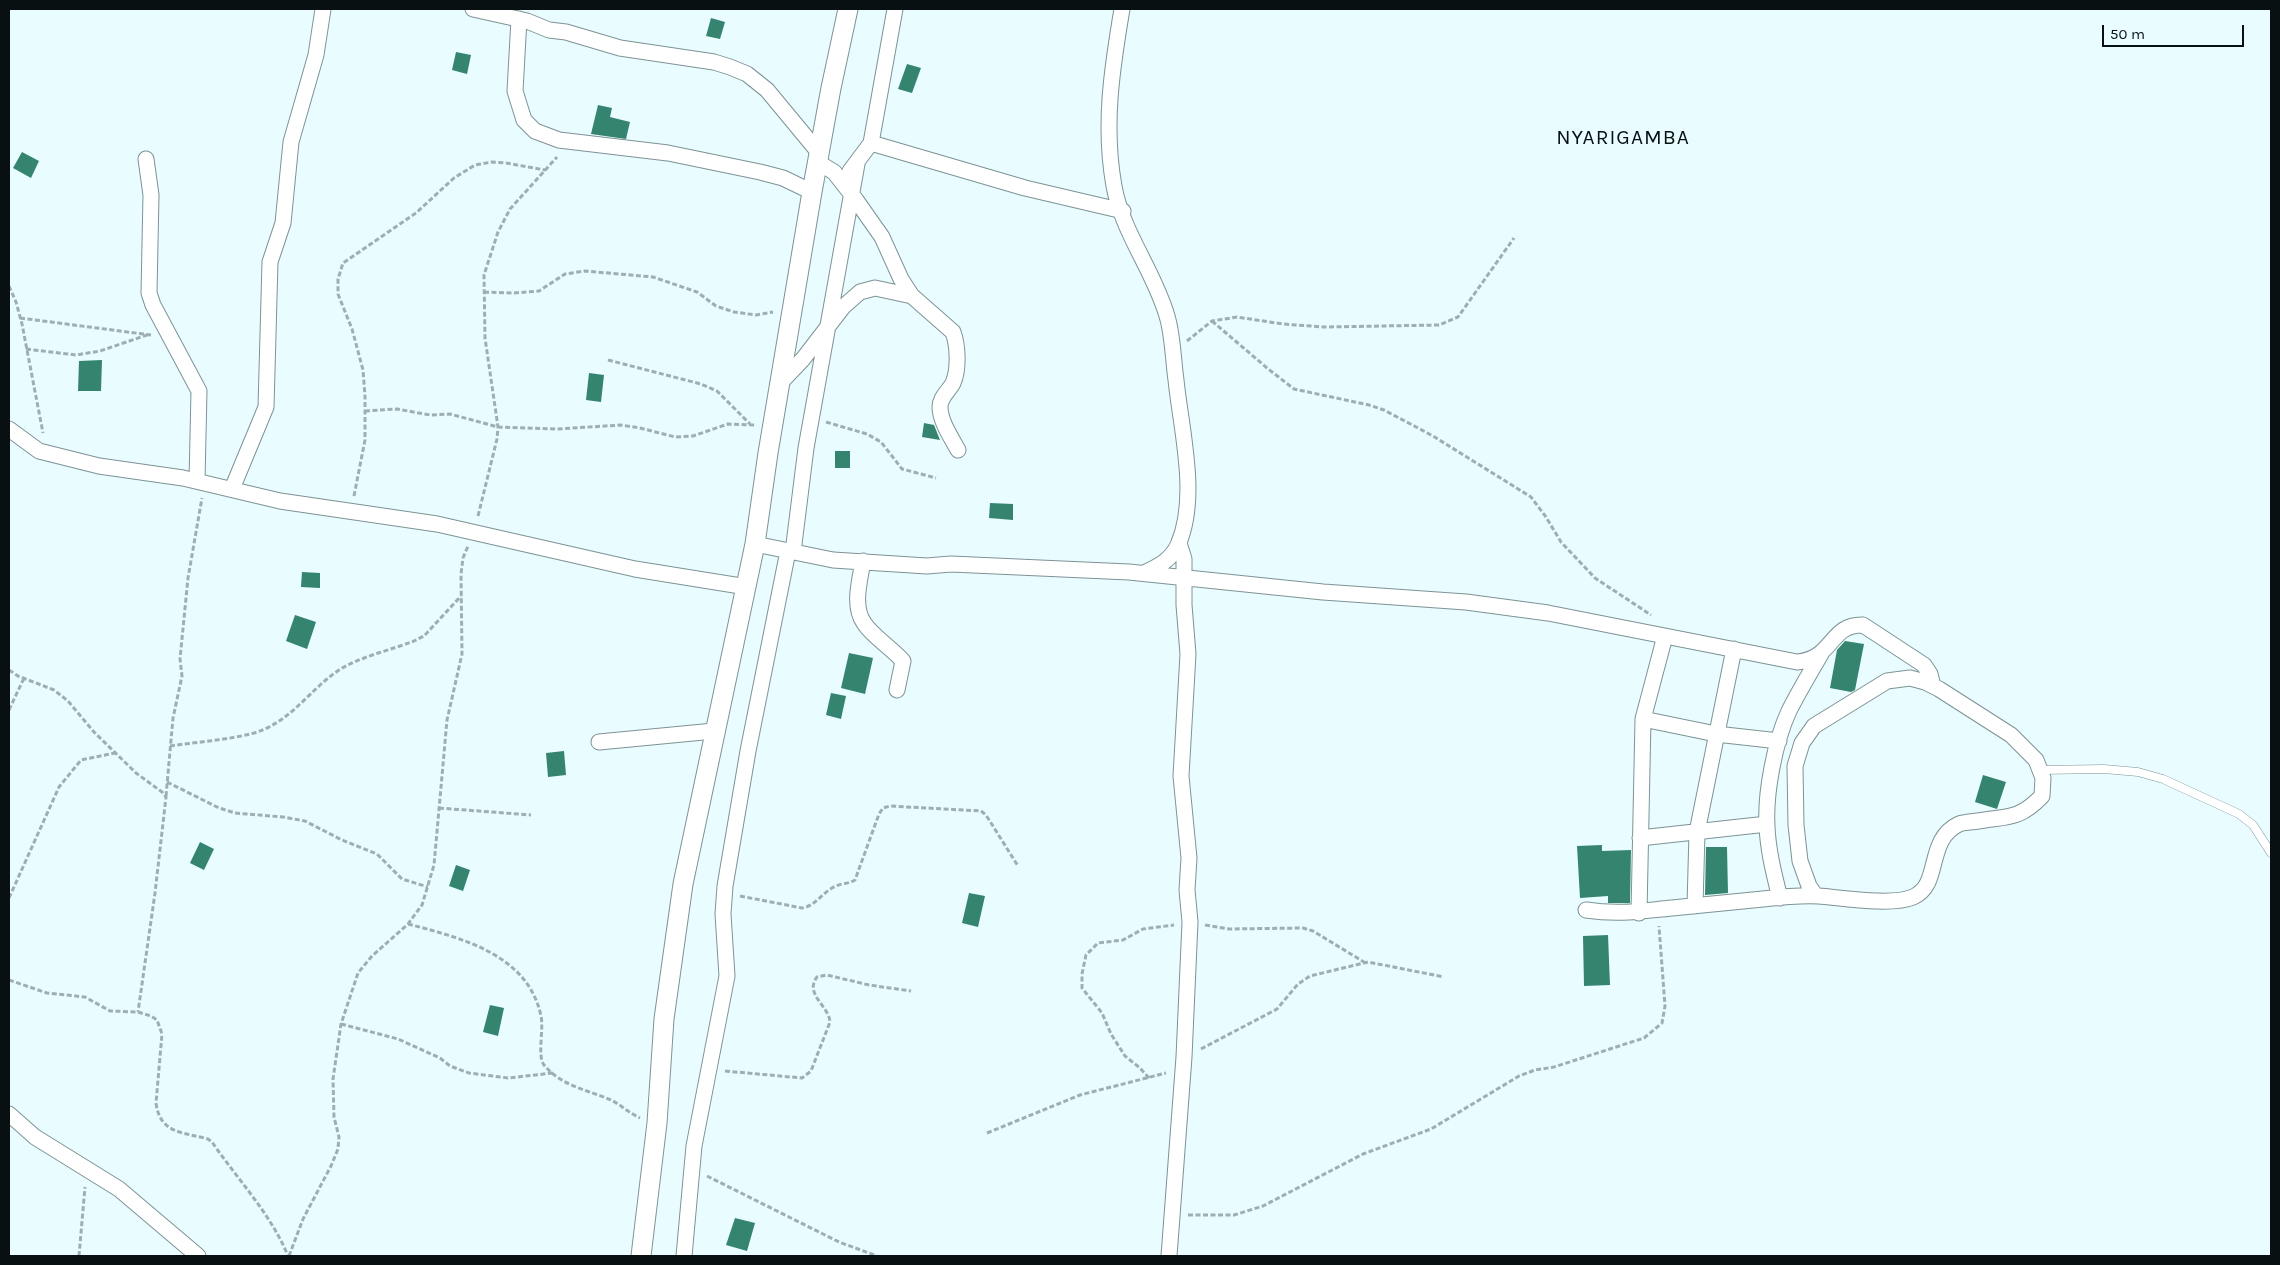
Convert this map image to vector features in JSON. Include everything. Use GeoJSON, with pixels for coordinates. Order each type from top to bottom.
{"type":"FeatureCollection","features":[{"type":"Feature","properties":{"kind":"street"},"geometry":{"type":"LineString","coordinates":[[232,489],[266,407],[270,262],[283,223],[291,142],[316,54],[323,9]]}},
{"type":"Feature","properties":{"kind":"street"},"geometry":{"type":"LineString","coordinates":[[473,9],[519,19],[549,30],[566,32],[620,48],[714,62],[747,74],[767,90],[819,158],[834,172],[851,193],[882,237],[901,279],[912,296],[953,332],[956,340],[953,382],[940,406],[942,415],[958,450]]}},
{"type":"Feature","properties":{"kind":"street"},"geometry":{"type":"LineString","coordinates":[[641,1256],[657,1123],[664,1019],[671,960],[714,731],[747,587],[812,192],[848,9]]}},
{"type":"Feature","properties":{"kind":"street"},"geometry":{"type":"LineString","coordinates":[[839,179],[846,176],[857,164],[871,143],[895,9]]}},
{"type":"Feature","properties":{"kind":"street"},"geometry":{"type":"LineString","coordinates":[[1122,9],[1110,95],[1109,154],[1114,189],[1131,236],[1154,283],[1167,316],[1184,443],[1187,484],[1187,507],[1179,543],[1170,558],[1144,574]]}},
{"type":"Feature","properties":{"kind":"street"},"geometry":{"type":"LineString","coordinates":[[519,19],[515,91],[521,114],[528,126],[535,131],[559,140],[668,153],[760,172],[783,178],[812,192]]}},
{"type":"Feature","properties":{"kind":"street"},"geometry":{"type":"LineString","coordinates":[[871,143],[1025,188],[1122,211]]}},
{"type":"Feature","properties":{"kind":"street"},"geometry":{"type":"LineString","coordinates":[[146,159],[151,195],[149,294],[199,391],[201,482]]}},
{"type":"Feature","properties":{"kind":"street"},"geometry":{"type":"LineString","coordinates":[[684,1256],[691,1168],[728,976],[723,923],[724,893],[748,751],[790,552],[810,420],[857,164]]}},
{"type":"Feature","properties":{"kind":"street"},"geometry":{"type":"LineString","coordinates":[[781,382],[803,359],[828,324],[860,292],[875,288],[912,296]]}},
{"type":"Feature","properties":{"kind":"street"},"geometry":{"type":"LineString","coordinates":[[9,429],[33,448],[99,466],[201,482],[280,501],[438,524],[635,569],[747,587]]}},
{"type":"Feature","properties":{"kind":"street"},"geometry":{"type":"LineString","coordinates":[[1169,1256],[1184,1063],[1190,923],[1187,890],[1189,858],[1180,776],[1188,654],[1184,605],[1184,559],[1179,543]]}},
{"type":"Feature","properties":{"kind":"street"},"geometry":{"type":"LineString","coordinates":[[755,544],[833,560],[927,566],[951,564],[1014,566],[1144,574],[1323,592],[1466,602],[1548,613],[1797,662],[1811,660],[1821,654]]}},
{"type":"Feature","properties":{"kind":"street"},"geometry":{"type":"LineString","coordinates":[[863,561],[858,606],[864,623],[892,648],[903,661],[897,690]]}},
{"type":"Feature","properties":{"kind":"street"},"geometry":{"type":"LineString","coordinates":[[1780,898],[1770,853],[1767,824],[1770,788],[1778,742],[1789,711],[1821,654],[1844,628],[1864,625],[1924,665],[1930,674],[1933,686]]}},
{"type":"Feature","properties":{"kind":"street"},"geometry":{"type":"LineString","coordinates":[[1639,913],[1643,719],[1663,636]]}},
{"type":"Feature","properties":{"kind":"street"},"geometry":{"type":"LineString","coordinates":[[1694,906],[1697,832],[1734,649]]}},
{"type":"Feature","properties":{"kind":"street"},"geometry":{"type":"LineString","coordinates":[[1586,910],[1609,914],[1639,913],[1657,909],[1816,896],[1902,900],[1922,892],[1930,877],[1939,842],[1949,830],[1961,823],[2007,818],[2023,813],[2042,796],[2044,786],[2036,760],[2011,736],[1933,686],[1910,678],[1887,682],[1814,726],[1802,743],[1795,766],[1796,825],[1800,861],[1809,886],[1816,896]]}},
{"type":"Feature","properties":{"kind":"street"},"geometry":{"type":"LineString","coordinates":[[1643,719],[1716,734],[1778,742]]}},
{"type":"Feature","properties":{"kind":"street"},"geometry":{"type":"LineString","coordinates":[[599,742],[714,731]]}},
{"type":"Feature","properties":{"kind":"street"},"geometry":{"type":"LineString","coordinates":[[1640,838],[1767,824]]}},
{"type":"Feature","properties":{"kind":"street"},"geometry":{"type":"LineString","coordinates":[[9,1114],[35,1137],[119,1189],[198,1256]]}},
{"type":"Feature","properties":{"kind":"lane"},"geometry":{"type":"LineString","coordinates":[[2040,770],[2104,769],[2138,772],[2163,779],[2239,814],[2253,826],[2271,853]]}},
{"type":"Feature","properties":{"kind":"path"},"geometry":{"type":"LineString","coordinates":[[289,1256],[303,1219],[338,1149],[339,1137],[334,1117],[333,1079],[341,1024],[358,973],[372,956],[408,924],[422,905],[434,865],[447,720],[462,654],[461,596],[463,558],[474,531],[498,427],[485,338],[484,275],[498,232],[510,209],[571,141]]}},
{"type":"Feature","properties":{"kind":"path"},"geometry":{"type":"LineString","coordinates":[[351,512],[365,440],[365,411],[363,370],[352,329],[338,294],[338,279],[344,263],[416,213],[454,178],[475,165],[492,162],[506,163],[545,170]]}},
{"type":"Feature","properties":{"kind":"path"},"geometry":{"type":"LineString","coordinates":[[1174,360],[1186,342],[1212,321],[1238,316],[1283,324],[1324,327],[1439,325],[1458,317],[1514,238]]}},
{"type":"Feature","properties":{"kind":"path"},"geometry":{"type":"LineString","coordinates":[[484,292],[514,293],[539,291],[566,274],[585,271],[661,279],[697,292],[716,306],[746,315],[793,309]]}},
{"type":"Feature","properties":{"kind":"path"},"geometry":{"type":"LineString","coordinates":[[9,286],[20,318],[47,453]]}},
{"type":"Feature","properties":{"kind":"path"},"geometry":{"type":"LineString","coordinates":[[20,318],[170,337]]}},
{"type":"Feature","properties":{"kind":"path"},"geometry":{"type":"LineString","coordinates":[[1212,321],[1294,389],[1384,410],[1433,436],[1483,469],[1531,497],[1546,517],[1554,534],[1569,552],[1595,578],[1654,618],[1663,636]]}},
{"type":"Feature","properties":{"kind":"path"},"geometry":{"type":"LineString","coordinates":[[26,350],[76,355],[100,351],[149,335]]}},
{"type":"Feature","properties":{"kind":"path"},"geometry":{"type":"LineString","coordinates":[[608,360],[700,384],[717,391],[751,424]]}},
{"type":"Feature","properties":{"kind":"path"},"geometry":{"type":"LineString","coordinates":[[365,411],[397,410],[430,415],[450,414],[498,427],[558,429],[621,426],[640,428],[675,437],[694,436],[728,424],[751,424],[773,427]]}},
{"type":"Feature","properties":{"kind":"path"},"geometry":{"type":"LineString","coordinates":[[810,420],[835,423],[867,434],[881,442],[902,469],[936,478]]}},
{"type":"Feature","properties":{"kind":"path"},"geometry":{"type":"LineString","coordinates":[[138,1012],[155,893],[173,718],[182,676],[180,659],[182,632],[201,482]]}},
{"type":"Feature","properties":{"kind":"path"},"geometry":{"type":"LineString","coordinates":[[170,746],[254,733],[276,723],[294,712],[317,687],[340,669],[414,642],[424,636],[461,596]]}},
{"type":"Feature","properties":{"kind":"path"},"geometry":{"type":"LineString","coordinates":[[9,670],[54,690],[68,701],[94,732],[136,774],[162,792],[166,797]]}},
{"type":"Feature","properties":{"kind":"path"},"geometry":{"type":"LineString","coordinates":[[9,710],[24,678]]}},
{"type":"Feature","properties":{"kind":"path"},"geometry":{"type":"LineString","coordinates":[[9,898],[59,786],[81,760],[115,753]]}},
{"type":"Feature","properties":{"kind":"path"},"geometry":{"type":"LineString","coordinates":[[167,782],[219,808],[235,813],[305,821],[342,840],[377,854],[402,879],[428,887]]}},
{"type":"Feature","properties":{"kind":"path"},"geometry":{"type":"LineString","coordinates":[[724,893],[802,908],[812,906],[824,893],[836,886],[855,880],[879,814],[883,808],[890,806],[981,811],[986,815],[1018,866]]}},
{"type":"Feature","properties":{"kind":"path"},"geometry":{"type":"LineString","coordinates":[[439,808],[531,815]]}},
{"type":"Feature","properties":{"kind":"path"},"geometry":{"type":"LineString","coordinates":[[1172,1215],[1234,1215],[1263,1206],[1363,1154],[1431,1129],[1519,1076],[1590,1057],[1644,1038],[1662,1023],[1665,1006],[1657,909]]}},
{"type":"Feature","properties":{"kind":"path"},"geometry":{"type":"LineString","coordinates":[[1149,1078],[1125,1056],[1102,1012],[1082,988],[1082,974],[1086,955],[1098,943],[1123,940],[1144,928],[1190,923],[1229,929],[1303,928],[1313,931],[1365,962],[1444,977]]}},
{"type":"Feature","properties":{"kind":"path"},"geometry":{"type":"LineString","coordinates":[[408,924],[463,939],[506,962],[524,979],[534,994],[541,1016],[541,1058],[543,1063],[553,1073],[570,1084],[618,1104],[641,1119],[657,1123]]}},
{"type":"Feature","properties":{"kind":"path"},"geometry":{"type":"LineString","coordinates":[[987,1133],[1080,1095],[1149,1078],[1184,1063],[1277,1009],[1298,984],[1310,976],[1365,962]]}},
{"type":"Feature","properties":{"kind":"path"},"geometry":{"type":"LineString","coordinates":[[710,1069],[790,1078],[802,1078],[807,1075],[815,1063],[830,1022],[828,1014],[813,990],[814,980],[820,976],[826,975],[869,985],[911,991]]}},
{"type":"Feature","properties":{"kind":"path"},"geometry":{"type":"LineString","coordinates":[[9,980],[47,994],[85,997],[110,1011],[138,1012],[157,1020],[162,1034],[156,1103],[157,1114],[163,1125],[208,1139],[212,1142],[267,1217],[281,1238],[289,1256]]}},
{"type":"Feature","properties":{"kind":"path"},"geometry":{"type":"LineString","coordinates":[[341,1024],[398,1039],[440,1058],[450,1066],[469,1072],[508,1078],[553,1073]]}},
{"type":"Feature","properties":{"kind":"path"},"geometry":{"type":"LineString","coordinates":[[80,1256],[87,1168]]}},
{"type":"Feature","properties":{"kind":"path"},"geometry":{"type":"LineString","coordinates":[[691,1168],[824,1236],[848,1247],[877,1256]]}},
{"type":"Feature","properties":{"kind":"building"},"geometry":{"type":"Polygon","coordinates":[[[711,18],[725,22],[720,39],[706,36],[711,18]]]}},
{"type":"Feature","properties":{"kind":"building"},"geometry":{"type":"Polygon","coordinates":[[[456,52],[471,55],[467,74],[452,70],[456,52]]]}},
{"type":"Feature","properties":{"kind":"building"},"geometry":{"type":"Polygon","coordinates":[[[907,64],[921,68],[912,93],[898,89],[907,64]]]}},
{"type":"Feature","properties":{"kind":"building"},"geometry":{"type":"Polygon","coordinates":[[[598,105],[612,108],[610,117],[630,122],[626,139],[591,134],[598,105]]]}},
{"type":"Feature","properties":{"kind":"building"},"geometry":{"type":"Polygon","coordinates":[[[22,152],[39,161],[31,178],[13,168],[22,152]]]}},
{"type":"Feature","properties":{"kind":"building"},"geometry":{"type":"Polygon","coordinates":[[[102,360],[101,391],[78,391],[79,361],[102,360]]]}},
{"type":"Feature","properties":{"kind":"building"},"geometry":{"type":"Polygon","coordinates":[[[589,373],[604,375],[601,402],[586,400],[589,373]]]}},
{"type":"Feature","properties":{"kind":"building"},"geometry":{"type":"Polygon","coordinates":[[[924,423],[934,425],[940,440],[922,437],[924,423]]]}},
{"type":"Feature","properties":{"kind":"building"},"geometry":{"type":"Polygon","coordinates":[[[835,451],[850,451],[850,468],[835,468],[835,451]]]}},
{"type":"Feature","properties":{"kind":"building"},"geometry":{"type":"Polygon","coordinates":[[[990,503],[1013,504],[1013,520],[989,518],[990,503]]]}},
{"type":"Feature","properties":{"kind":"building"},"geometry":{"type":"Polygon","coordinates":[[[302,572],[320,573],[320,588],[301,587],[302,572]]]}},
{"type":"Feature","properties":{"kind":"building"},"geometry":{"type":"Polygon","coordinates":[[[295,615],[316,622],[307,649],[286,641],[295,615]]]}},
{"type":"Feature","properties":{"kind":"building"},"geometry":{"type":"Polygon","coordinates":[[[1845,641],[1864,644],[1855,690],[1851,692],[1830,688],[1837,650],[1845,641]]]}},
{"type":"Feature","properties":{"kind":"building"},"geometry":{"type":"Polygon","coordinates":[[[849,653],[873,658],[865,694],[841,688],[849,653]]]}},
{"type":"Feature","properties":{"kind":"building"},"geometry":{"type":"Polygon","coordinates":[[[831,693],[846,696],[841,719],[826,715],[831,693]]]}},
{"type":"Feature","properties":{"kind":"building"},"geometry":{"type":"Polygon","coordinates":[[[564,751],[566,775],[548,777],[546,753],[564,751]]]}},
{"type":"Feature","properties":{"kind":"building"},"geometry":{"type":"Polygon","coordinates":[[[1983,775],[2006,782],[1997,809],[1975,802],[1983,775]]]}},
{"type":"Feature","properties":{"kind":"building"},"geometry":{"type":"Polygon","coordinates":[[[200,842],[214,849],[204,870],[190,863],[200,842]]]}},
{"type":"Feature","properties":{"kind":"building"},"geometry":{"type":"Polygon","coordinates":[[[1602,845],[1602,851],[1631,850],[1630,903],[1608,903],[1608,896],[1580,898],[1577,846],[1602,845]]]}},
{"type":"Feature","properties":{"kind":"building"},"geometry":{"type":"Polygon","coordinates":[[[1706,847],[1727,847],[1728,893],[1705,895],[1706,847]]]}},
{"type":"Feature","properties":{"kind":"building"},"geometry":{"type":"Polygon","coordinates":[[[456,865],[470,870],[463,891],[449,886],[456,865]]]}},
{"type":"Feature","properties":{"kind":"building"},"geometry":{"type":"Polygon","coordinates":[[[969,893],[985,896],[978,927],[962,923],[969,893]]]}},
{"type":"Feature","properties":{"kind":"building"},"geometry":{"type":"Polygon","coordinates":[[[1608,935],[1610,985],[1584,986],[1583,936],[1608,935]]]}},
{"type":"Feature","properties":{"kind":"building"},"geometry":{"type":"Polygon","coordinates":[[[490,1005],[504,1008],[498,1036],[483,1032],[490,1005]]]}},
{"type":"Feature","properties":{"kind":"building"},"geometry":{"type":"Polygon","coordinates":[[[735,1218],[755,1223],[747,1251],[726,1245],[735,1218]]]}},
{"type":"Feature","properties":{"kind":"district","name":"NYARIGAMBA"},"geometry":{"type":"Point","coordinates":[1623,138]}}]}
